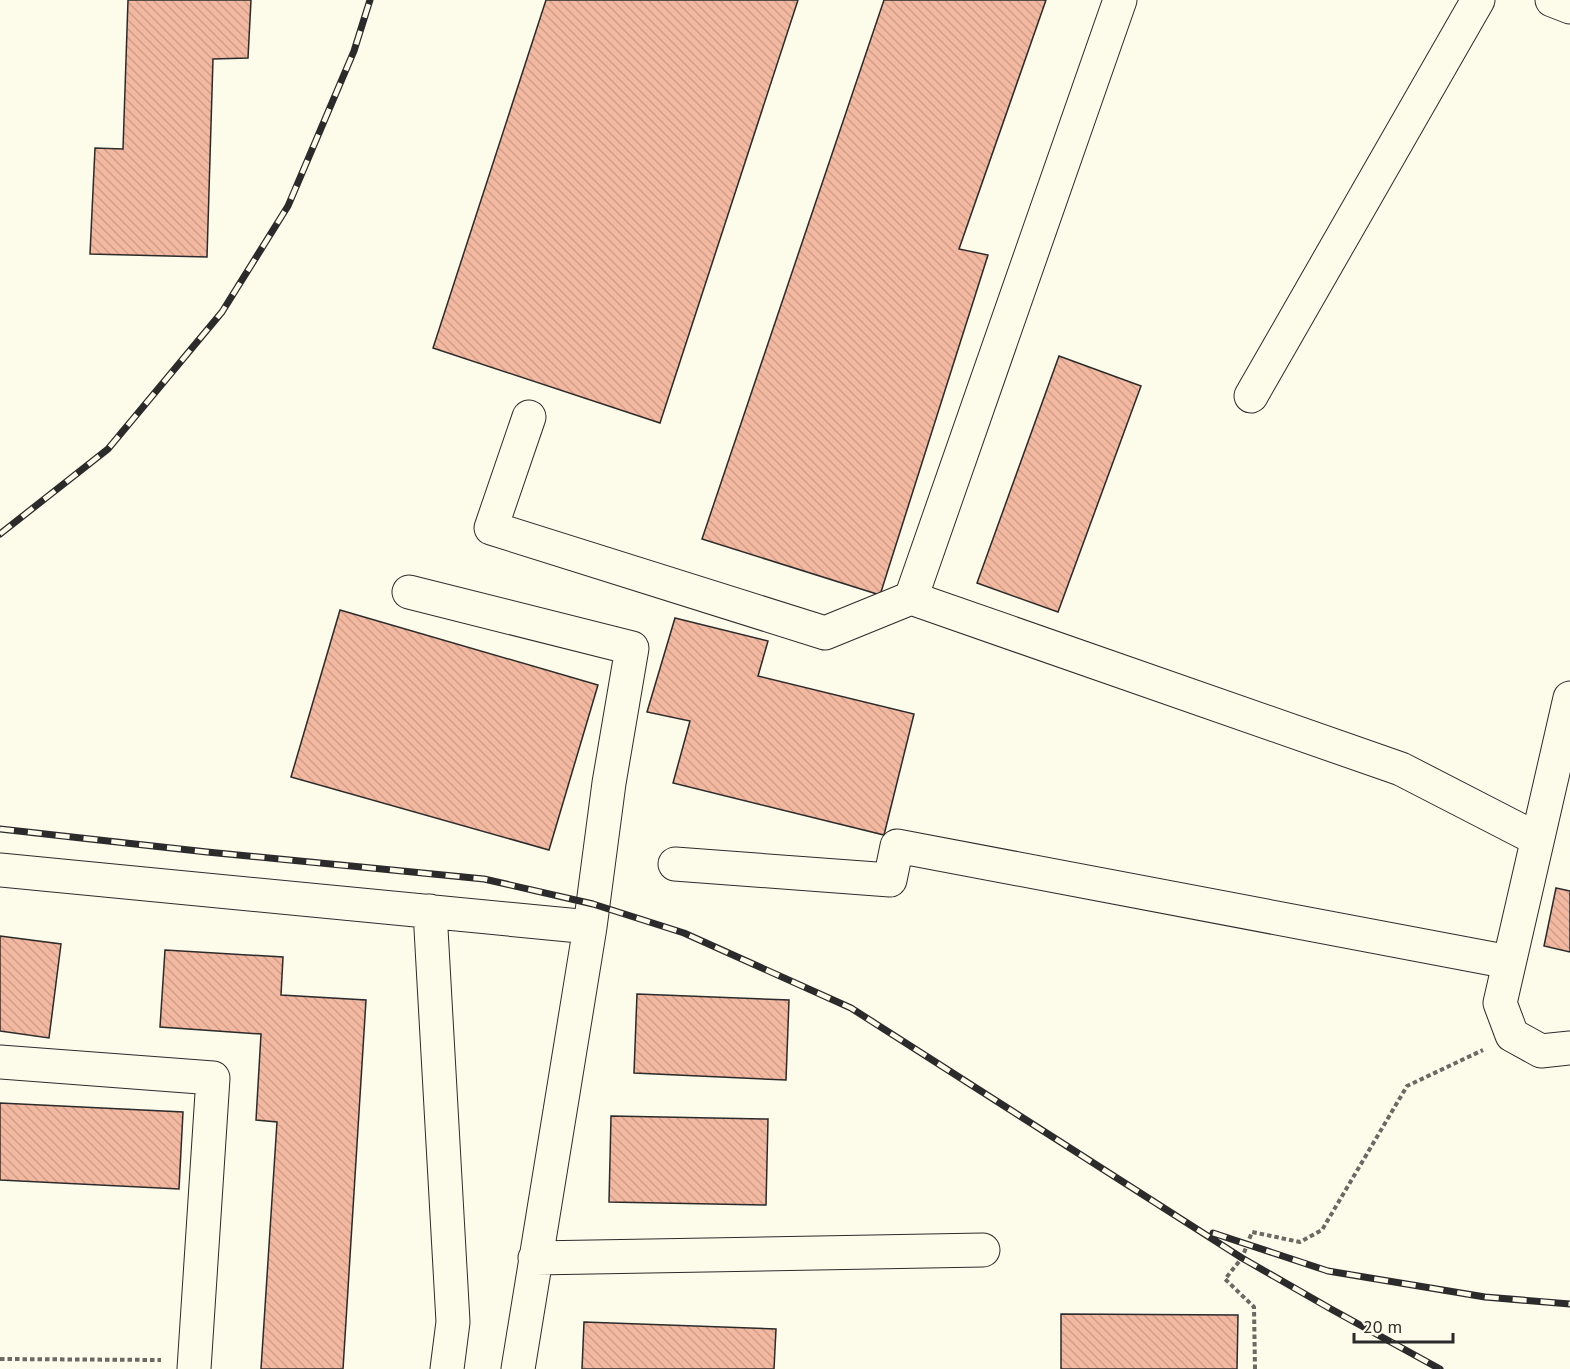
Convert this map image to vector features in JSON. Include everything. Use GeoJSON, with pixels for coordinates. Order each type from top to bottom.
{"type":"FeatureCollection","features":[{"type":"Feature","properties":{"kind":"lane"},"geometry":{"type":"LineString","coordinates":[[911,598],[1120,0]]}},
{"type":"Feature","properties":{"kind":"lane"},"geometry":{"type":"LineString","coordinates":[[1251,396],[1478,0]]}},
{"type":"Feature","properties":{"kind":"lane"},"geometry":{"type":"LineString","coordinates":[[1552,0],[1570,8]]}},
{"type":"Feature","properties":{"kind":"lane"},"geometry":{"type":"LineString","coordinates":[[529,417],[490,528],[825,633],[911,598],[1401,769],[1537,839]]}},
{"type":"Feature","properties":{"kind":"lane"},"geometry":{"type":"LineString","coordinates":[[409,592],[632,648],[609,783],[591,927],[518,1369]]}},
{"type":"Feature","properties":{"kind":"lane"},"geometry":{"type":"LineString","coordinates":[[1570,698],[1500,1003],[1512,1035],[1541,1051],[1570,1048]]}},
{"type":"Feature","properties":{"kind":"lane"},"geometry":{"type":"LineString","coordinates":[[675,864],[890,880],[897,846],[1509,962]]}},
{"type":"Feature","properties":{"kind":"lane"},"geometry":{"type":"LineString","coordinates":[[0,870],[591,927]]}},
{"type":"Feature","properties":{"kind":"lane"},"geometry":{"type":"LineString","coordinates":[[430,911],[453,1322],[447,1369]]}},
{"type":"Feature","properties":{"kind":"lane"},"geometry":{"type":"LineString","coordinates":[[0,1062],[213,1078],[194,1364]]}},
{"type":"Feature","properties":{"kind":"lane"},"geometry":{"type":"LineString","coordinates":[[535,1258],[983,1250]]}},
{"type":"Feature","properties":{"kind":"path"},"geometry":{"type":"LineString","coordinates":[[1255,1369],[1254,1307],[1225,1279],[1242,1257],[1252,1232],[1300,1242],[1322,1230],[1407,1086],[1512,1035]]}},
{"type":"Feature","properties":{"kind":"path"},"geometry":{"type":"LineString","coordinates":[[0,1359],[194,1364]]}},
{"type":"Feature","properties":{"kind":"building"},"geometry":{"type":"Polygon","coordinates":[[[128,0],[251,0],[248,58],[213,59],[207,257],[90,254],[95,148],[123,149],[128,0]]]}},
{"type":"Feature","properties":{"kind":"building"},"geometry":{"type":"Polygon","coordinates":[[[546,0],[798,0],[660,423],[433,348],[546,0]]]}},
{"type":"Feature","properties":{"kind":"building"},"geometry":{"type":"Polygon","coordinates":[[[884,0],[1046,0],[959,249],[988,255],[880,595],[702,539],[884,0]]]}},
{"type":"Feature","properties":{"kind":"building"},"geometry":{"type":"Polygon","coordinates":[[[1059,356],[1141,386],[1058,612],[977,583],[1059,356]]]}},
{"type":"Feature","properties":{"kind":"building"},"geometry":{"type":"Polygon","coordinates":[[[340,610],[598,685],[549,850],[291,777],[340,610]]]}},
{"type":"Feature","properties":{"kind":"building"},"geometry":{"type":"Polygon","coordinates":[[[675,618],[768,641],[758,676],[914,714],[884,835],[673,783],[690,721],[647,712],[675,618]]]}},
{"type":"Feature","properties":{"kind":"building"},"geometry":{"type":"Polygon","coordinates":[[[1556,888],[1570,891],[1570,952],[1544,946],[1556,888]]]}},
{"type":"Feature","properties":{"kind":"building"},"geometry":{"type":"Polygon","coordinates":[[[0,936],[61,944],[49,1038],[0,1031],[0,936]]]}},
{"type":"Feature","properties":{"kind":"building"},"geometry":{"type":"Polygon","coordinates":[[[165,950],[283,957],[281,995],[366,1000],[343,1369],[261,1369],[277,1122],[256,1120],[261,1034],[160,1027],[165,950]]]}},
{"type":"Feature","properties":{"kind":"building"},"geometry":{"type":"Polygon","coordinates":[[[637,994],[789,1000],[786,1080],[634,1073],[637,994]]]}},
{"type":"Feature","properties":{"kind":"building"},"geometry":{"type":"Polygon","coordinates":[[[0,1103],[183,1112],[179,1189],[0,1180],[0,1103]]]}},
{"type":"Feature","properties":{"kind":"building"},"geometry":{"type":"Polygon","coordinates":[[[611,1116],[768,1119],[766,1205],[609,1202],[611,1116]]]}},
{"type":"Feature","properties":{"kind":"building"},"geometry":{"type":"Polygon","coordinates":[[[1061,1314],[1238,1315],[1237,1369],[1061,1369],[1061,1314]]]}},
{"type":"Feature","properties":{"kind":"building"},"geometry":{"type":"Polygon","coordinates":[[[584,1322],[776,1329],[774,1369],[582,1369],[584,1322]]]}},
{"type":"Feature","properties":{"kind":"railway"},"geometry":{"type":"LineString","coordinates":[[0,534],[108,449],[222,312],[288,206],[354,51],[370,0]]}},
{"type":"Feature","properties":{"kind":"railway"},"geometry":{"type":"LineString","coordinates":[[0,829],[484,879],[593,904],[684,933],[851,1008],[1242,1258],[1440,1369]]}},
{"type":"Feature","properties":{"kind":"railway"},"geometry":{"type":"LineString","coordinates":[[1213,1233],[1328,1271],[1485,1297],[1570,1304]]}}]}
